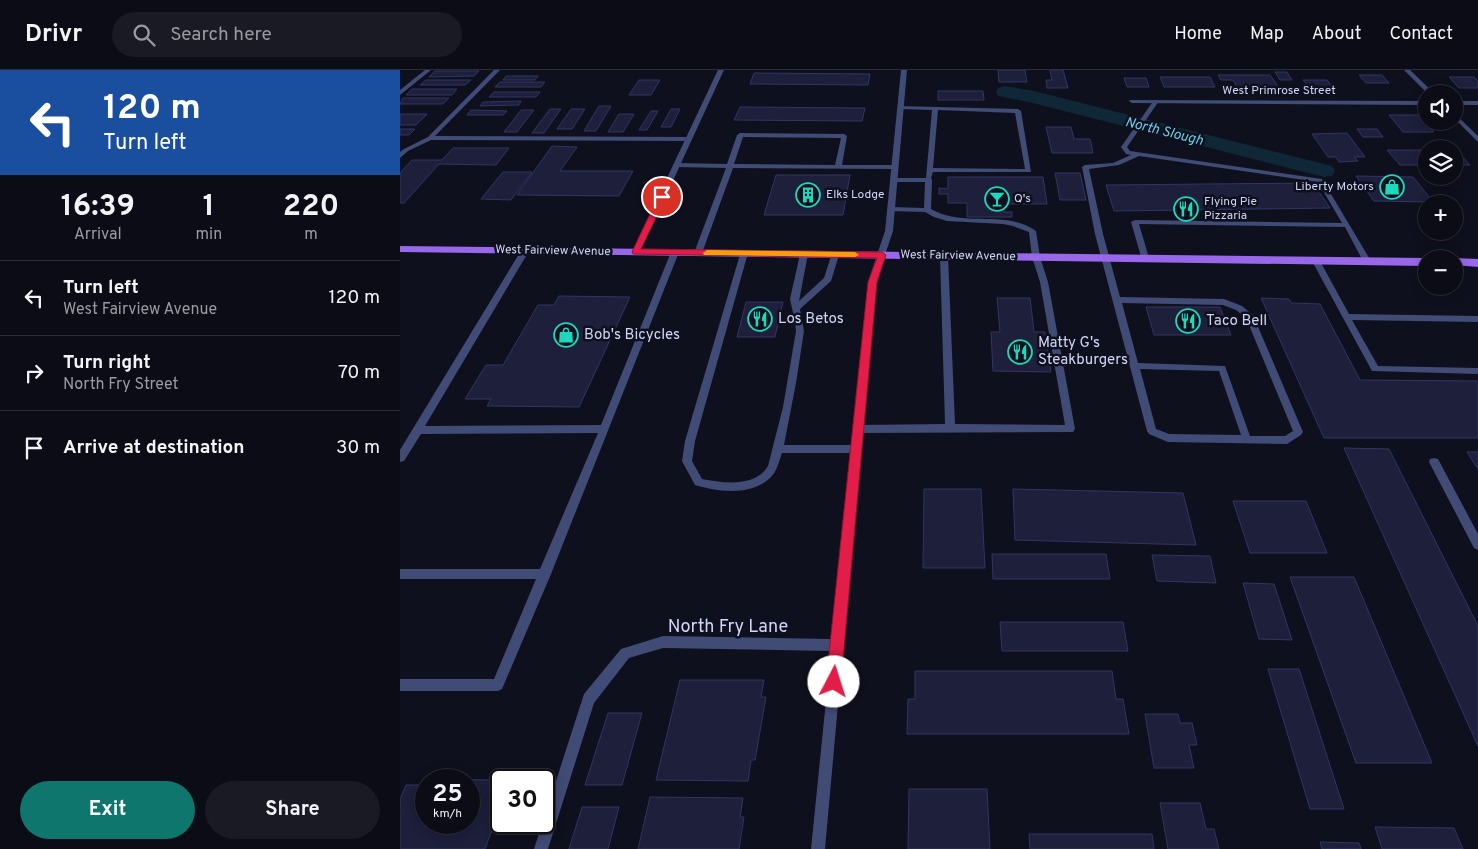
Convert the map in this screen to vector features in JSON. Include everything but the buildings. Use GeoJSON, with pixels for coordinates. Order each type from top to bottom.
{"type":"FeatureCollection","features":[{"type":"Feature","properties":{"kind":"main road","name":"West Fairview Avenue"},"geometry":{"type":"LineString","coordinates":[[400,249],[1418,262]]}},
{"type":"Feature","properties":{"kind":"main road"},"geometry":{"type":"LineString","coordinates":[[1463,262],[1478,263]]}},
{"type":"Feature","properties":{"kind":"street"},"geometry":{"type":"LineString","coordinates":[[400,93],[428,70]]}},
{"type":"Feature","properties":{"kind":"street"},"geometry":{"type":"LineString","coordinates":[[400,156],[406,150],[430,138],[497,70]]}},
{"type":"Feature","properties":{"kind":"street"},"geometry":{"type":"LineString","coordinates":[[636,252],[721,70]]}},
{"type":"Feature","properties":{"kind":"street"},"geometry":{"type":"LineString","coordinates":[[818,849],[872,282],[890,231],[904,70]]}},
{"type":"Feature","properties":{"kind":"street"},"geometry":{"type":"LineString","coordinates":[[1407,70],[1423,85]]}},
{"type":"Feature","properties":{"kind":"street","name":"West Primrose Street"},"geometry":{"type":"LineString","coordinates":[[1132,101],[1418,103]]}},
{"type":"Feature","properties":{"kind":"street"},"geometry":{"type":"LineString","coordinates":[[1156,101],[1124,146],[1128,153],[1320,180],[1367,261]]}},
{"type":"Feature","properties":{"kind":"street"},"geometry":{"type":"LineString","coordinates":[[1463,103],[1478,103]]}},
{"type":"Feature","properties":{"kind":"street"},"geometry":{"type":"LineString","coordinates":[[900,108],[1018,111],[1029,171],[930,170]]}},
{"type":"Feature","properties":{"kind":"street"},"geometry":{"type":"LineString","coordinates":[[927,210],[935,108]]}},
{"type":"Feature","properties":{"kind":"street"},"geometry":{"type":"LineString","coordinates":[[1463,124],[1478,140]]}},
{"type":"Feature","properties":{"kind":"street"},"geometry":{"type":"LineString","coordinates":[[698,253],[740,134],[844,136],[838,166]]}},
{"type":"Feature","properties":{"kind":"street"},"geometry":{"type":"LineString","coordinates":[[430,138],[689,139]]}},
{"type":"Feature","properties":{"kind":"street"},"geometry":{"type":"LineString","coordinates":[[1117,300],[1224,302],[1239,308],[1250,317],[1298,432],[1287,440],[1248,440],[1168,438],[1152,431],[1099,234],[1085,167],[1118,165],[1138,154]]}},
{"type":"Feature","properties":{"kind":"street"},"geometry":{"type":"LineString","coordinates":[[676,165],[895,167]]}},
{"type":"Feature","properties":{"kind":"street"},"geometry":{"type":"LineString","coordinates":[[894,180],[929,180]]}},
{"type":"Feature","properties":{"kind":"street"},"geometry":{"type":"LineString","coordinates":[[858,429],[1070,429],[1044,282],[1036,257],[1032,231],[1014,224],[954,221],[936,217],[927,210],[892,209]]}},
{"type":"Feature","properties":{"kind":"street"},"geometry":{"type":"LineString","coordinates":[[1145,258],[1136,222],[1347,226]]}},
{"type":"Feature","properties":{"kind":"street"},"geometry":{"type":"LineString","coordinates":[[400,458],[525,250]]}},
{"type":"Feature","properties":{"kind":"street"},"geometry":{"type":"LineString","coordinates":[[400,685],[498,685],[604,429],[674,252]]}},
{"type":"Feature","properties":{"kind":"street"},"geometry":{"type":"LineString","coordinates":[[744,253],[690,441],[687,461],[699,482],[723,488],[750,484],[770,472],[778,449],[800,329],[794,299],[804,254]]}},
{"type":"Feature","properties":{"kind":"street"},"geometry":{"type":"LineString","coordinates":[[796,308],[828,280],[835,254]]}},
{"type":"Feature","properties":{"kind":"street"},"geometry":{"type":"LineString","coordinates":[[944,256],[950,428]]}},
{"type":"Feature","properties":{"kind":"street"},"geometry":{"type":"LineString","coordinates":[[1316,260],[1375,369],[1478,371]]}},
{"type":"Feature","properties":{"kind":"street"},"geometry":{"type":"LineString","coordinates":[[1346,317],[1478,319]]}},
{"type":"Feature","properties":{"kind":"street"},"geometry":{"type":"LineString","coordinates":[[1135,366],[1222,368],[1248,440]]}},
{"type":"Feature","properties":{"kind":"street"},"geometry":{"type":"LineString","coordinates":[[418,430],[604,429]]}},
{"type":"Feature","properties":{"kind":"street"},"geometry":{"type":"LineString","coordinates":[[778,449],[856,449]]}},
{"type":"Feature","properties":{"kind":"street"},"geometry":{"type":"LineString","coordinates":[[1434,462],[1478,545]]}},
{"type":"Feature","properties":{"kind":"street"},"geometry":{"type":"LineString","coordinates":[[400,574],[545,574]]}},
{"type":"Feature","properties":{"kind":"street","name":"North Fry Lane"},"geometry":{"type":"LineString","coordinates":[[541,849],[589,699],[625,653],[663,642],[837,645]]}},
{"type":"Feature","properties":{"kind":"waterway","name":"North Slough"},"geometry":{"type":"LineString","coordinates":[[1005,92],[1034,97],[1324,171]]}},
{"type":"Feature","properties":{"kind":"slow traffic"},"geometry":{"type":"LineString","coordinates":[[707,253],[855,255]]}},
{"type":"Feature","properties":{"kind":"place","name":"Liberty Motors"},"geometry":{"type":"Point","coordinates":[1392,187]}},
{"type":"Feature","properties":{"kind":"place","name":"Elks Lodge"},"geometry":{"type":"Point","coordinates":[808,195]}},
{"type":"Feature","properties":{"kind":"place","name":"Q's"},"geometry":{"type":"Point","coordinates":[997,199]}},
{"type":"Feature","properties":{"kind":"place","name":"Flying Pie Pizzaria"},"geometry":{"type":"Point","coordinates":[1186,209]}},
{"type":"Feature","properties":{"kind":"place","name":"Los Betos"},"geometry":{"type":"Point","coordinates":[760,319]}},
{"type":"Feature","properties":{"kind":"place","name":"Taco Bell"},"geometry":{"type":"Point","coordinates":[1188,321]}},
{"type":"Feature","properties":{"kind":"place","name":"Bob's Bicycles"},"geometry":{"type":"Point","coordinates":[566,335]}},
{"type":"Feature","properties":{"kind":"place","name":"Matty G's Steakburgers"},"geometry":{"type":"Point","coordinates":[1020,352]}},
{"type":"Feature","properties":{"kind":"route"},"geometry":{"type":"LineString","coordinates":[[662,197],[636,252],[882,255],[872,282],[834,682]]}}]}
